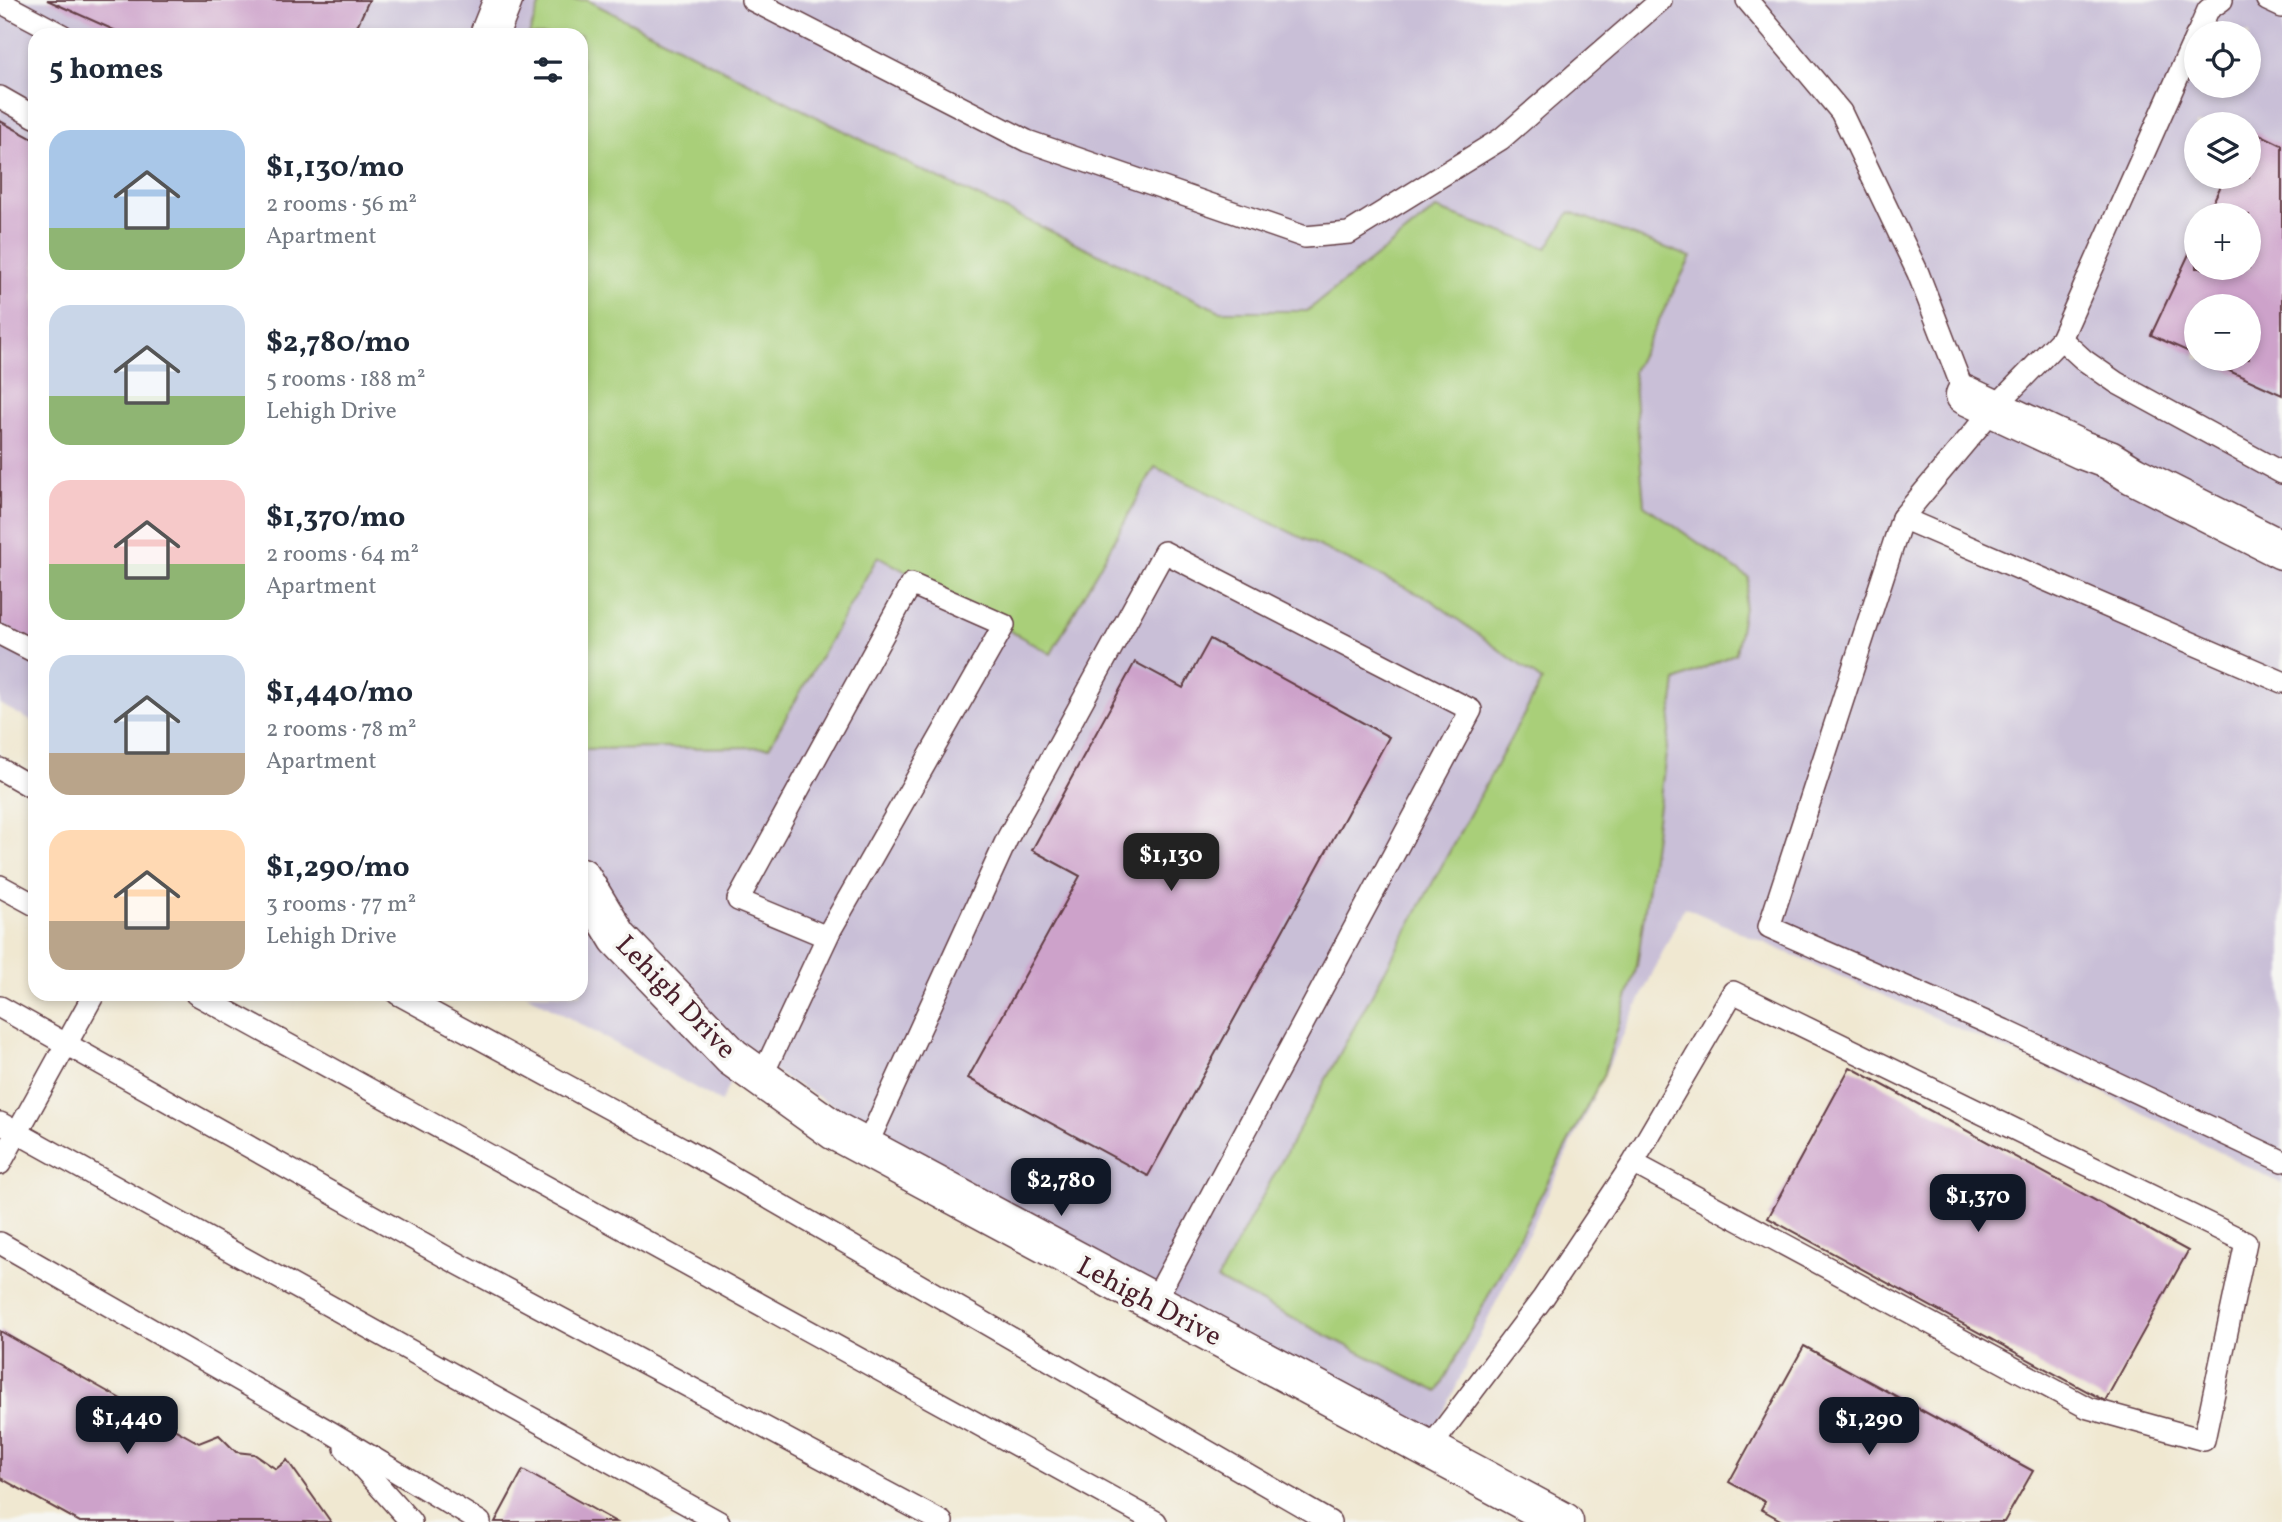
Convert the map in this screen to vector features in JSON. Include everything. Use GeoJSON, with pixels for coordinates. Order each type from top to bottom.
{"type":"FeatureCollection","features":[{"type":"Feature","properties":{"kind":"street"},"geometry":{"type":"LineString","coordinates":[[492,28],[503,0]]}},
{"type":"Feature","properties":{"kind":"street"},"geometry":{"type":"LineString","coordinates":[[1979,401],[2109,460],[2133,475],[2282,550]]}},
{"type":"Feature","properties":{"kind":"street","name":"Lehigh Drive"},"geometry":{"type":"LineString","coordinates":[[588,889],[618,938],[732,1057],[835,1131],[1564,1522]]}},
{"type":"Feature","properties":{"kind":"lane"},"geometry":{"type":"LineString","coordinates":[[752,0],[1027,141],[1305,237],[1349,233],[1501,139],[1661,0]]}},
{"type":"Feature","properties":{"kind":"lane"},"geometry":{"type":"LineString","coordinates":[[1747,0],[1841,112],[1979,401]]}},
{"type":"Feature","properties":{"kind":"lane"},"geometry":{"type":"LineString","coordinates":[[2203,21],[2208,9],[2222,0]]}},
{"type":"Feature","properties":{"kind":"lane"},"geometry":{"type":"LineString","coordinates":[[2267,0],[2282,7]]}},
{"type":"Feature","properties":{"kind":"lane"},"geometry":{"type":"LineString","coordinates":[[0,2],[49,28]]}},
{"type":"Feature","properties":{"kind":"lane"},"geometry":{"type":"LineString","coordinates":[[2184,64],[2060,338],[1979,401],[1902,518],[1769,927],[2004,1030],[2282,1161]]}},
{"type":"Feature","properties":{"kind":"lane"},"geometry":{"type":"LineString","coordinates":[[0,97],[28,113]]}},
{"type":"Feature","properties":{"kind":"lane"},"geometry":{"type":"LineString","coordinates":[[2060,338],[2084,360],[2117,383],[2282,473]]}},
{"type":"Feature","properties":{"kind":"lane"},"geometry":{"type":"LineString","coordinates":[[1902,518],[2282,682]]}},
{"type":"Feature","properties":{"kind":"lane"},"geometry":{"type":"LineString","coordinates":[[866,1147],[1007,839],[1164,552],[1471,710],[1154,1302]]}},
{"type":"Feature","properties":{"kind":"lane"},"geometry":{"type":"LineString","coordinates":[[761,1078],[827,937],[1004,625],[911,584],[738,900],[827,937]]}},
{"type":"Feature","properties":{"kind":"lane"},"geometry":{"type":"LineString","coordinates":[[0,634],[28,648]]}},
{"type":"Feature","properties":{"kind":"lane"},"geometry":{"type":"LineString","coordinates":[[0,769],[28,785]]}},
{"type":"Feature","properties":{"kind":"lane"},"geometry":{"type":"LineString","coordinates":[[0,886],[28,901]]}},
{"type":"Feature","properties":{"kind":"lane"},"geometry":{"type":"LineString","coordinates":[[1429,1449],[1544,1298],[1633,1163],[1733,992],[2246,1242],[2204,1440],[2088,1408],[1633,1163]]}},
{"type":"Feature","properties":{"kind":"lane"},"geometry":{"type":"LineString","coordinates":[[0,1164],[8,1128],[65,1043],[89,1001]]}},
{"type":"Feature","properties":{"kind":"lane"},"geometry":{"type":"LineString","coordinates":[[209,1001],[1156,1522]]}},
{"type":"Feature","properties":{"kind":"lane"},"geometry":{"type":"LineString","coordinates":[[411,1001],[694,1155],[1330,1522]]}},
{"type":"Feature","properties":{"kind":"lane"},"geometry":{"type":"LineString","coordinates":[[0,1007],[444,1256],[942,1522]]}},
{"type":"Feature","properties":{"kind":"lane"},"geometry":{"type":"LineString","coordinates":[[8,1128],[719,1522]]}},
{"type":"Feature","properties":{"kind":"lane"},"geometry":{"type":"LineString","coordinates":[[0,1243],[332,1433],[480,1522]]}},
{"type":"Feature","properties":{"kind":"lane"},"geometry":{"type":"LineString","coordinates":[[332,1433],[411,1522]]}},
{"type":"Feature","properties":{"kind":"shaded area"},"geometry":{"type":"Polygon","coordinates":[[[0,0],[2282,0],[2282,1184],[2102,1092],[1684,907],[1431,1439],[1198,1312],[743,1054],[721,1102],[539,1001],[588,1001],[588,28],[28,28],[28,719],[0,704],[0,0]]]}},
{"type":"Feature","properties":{"kind":"green space"},"geometry":{"type":"Polygon","coordinates":[[[541,0],[587,0],[921,170],[1220,311],[1307,311],[1436,209],[1547,248],[1570,212],[1691,257],[1633,371],[1644,505],[1749,578],[1736,653],[1676,681],[1637,966],[1603,1076],[1438,1392],[1217,1280],[1542,681],[1431,600],[1155,467],[1051,654],[878,556],[769,747],[588,749],[588,28],[531,28],[541,0]]]}},
{"type":"Feature","properties":{"kind":"building"},"geometry":{"type":"Polygon","coordinates":[[[47,0],[369,0],[356,28],[109,28],[47,0]]]}},
{"type":"Feature","properties":{"kind":"building"},"geometry":{"type":"Polygon","coordinates":[[[0,121],[28,136],[28,637],[0,622],[0,121]]]}},
{"type":"Feature","properties":{"kind":"building"},"geometry":{"type":"Polygon","coordinates":[[[2261,135],[2282,145],[2282,395],[2229,371],[2261,371],[2261,294],[2184,294],[2184,350],[2151,335],[2184,265],[2184,280],[2261,280],[2261,203],[2213,203],[2219,189],[2261,189],[2261,135]]]}},
{"type":"Feature","properties":{"kind":"building"},"geometry":{"type":"Polygon","coordinates":[[[1210,639],[1389,737],[1148,1176],[968,1078],[1080,876],[1032,850],[1135,662],[1183,688],[1210,639]]]}},
{"type":"Feature","properties":{"kind":"building"},"geometry":{"type":"Polygon","coordinates":[[[1850,1067],[2188,1251],[2105,1401],[1768,1218],[1850,1067]]]}},
{"type":"Feature","properties":{"kind":"building"},"geometry":{"type":"Polygon","coordinates":[[[0,1331],[199,1443],[219,1435],[236,1452],[254,1454],[276,1469],[287,1460],[331,1522],[80,1522],[0,1478],[0,1331]]]}},
{"type":"Feature","properties":{"kind":"building"},"geometry":{"type":"Polygon","coordinates":[[[1804,1346],[2033,1471],[2004,1522],[1784,1522],[1761,1509],[1765,1502],[1729,1482],[1804,1346]]]}},
{"type":"Feature","properties":{"kind":"building"},"geometry":{"type":"Polygon","coordinates":[[[523,1470],[616,1522],[495,1522],[523,1470]]]}}]}
